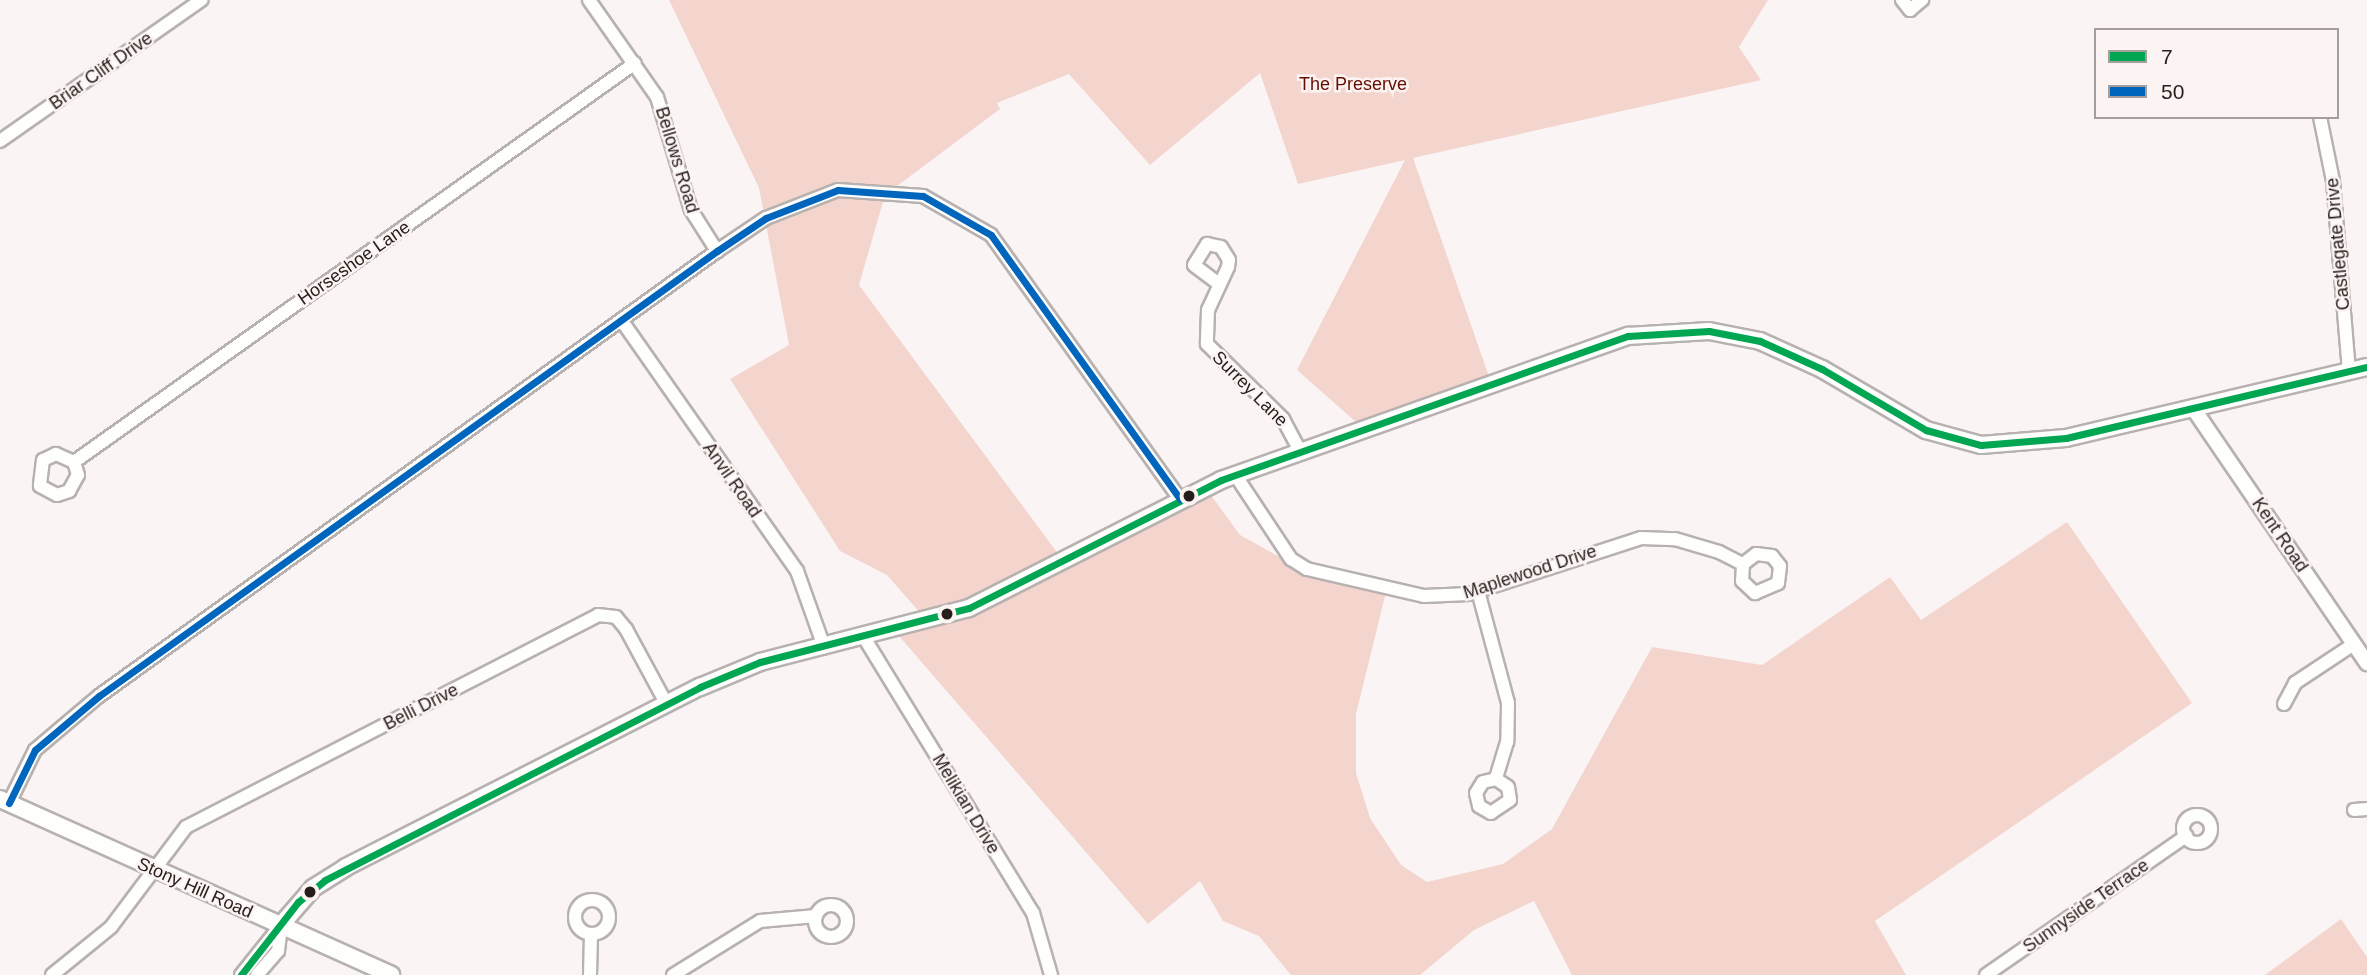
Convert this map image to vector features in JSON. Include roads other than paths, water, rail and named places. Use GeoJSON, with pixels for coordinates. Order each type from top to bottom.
{"type":"FeatureCollection","features":[{"type":"Feature","properties":{"kind":"main road"},"geometry":{"type":"LineString","coordinates":[[281,926],[313,888],[346,867],[666,703],[760,662],[865,639],[999,595],[1180,499],[1236,476],[1660,330],[1760,341],[1954,439],[2041,443],[2367,367]]}},
{"type":"Feature","properties":{"kind":"main road","name":"Stony Hill Road"},"geometry":{"type":"LineString","coordinates":[[4,801],[391,975]]}},
{"type":"Feature","properties":{"kind":"street","name":"Briar Cliff Drive"},"geometry":{"type":"LineString","coordinates":[[0,141],[201,0]]}},
{"type":"Feature","properties":{"kind":"street","name":"Bellows Road"},"geometry":{"type":"LineString","coordinates":[[589,0],[635,64],[664,111],[691,209],[717,251]]}},
{"type":"Feature","properties":{"kind":"street"},"geometry":{"type":"LineString","coordinates":[[1902,0],[1910,10],[1922,0]]}},
{"type":"Feature","properties":{"kind":"street","name":"Horseshoe Lane"},"geometry":{"type":"LineString","coordinates":[[74,462],[635,64]]}},
{"type":"Feature","properties":{"kind":"street","name":"Castlegate Drive"},"geometry":{"type":"LineString","coordinates":[[2320,119],[2333,181],[2349,372]]}},
{"type":"Feature","properties":{"kind":"street"},"geometry":{"type":"LineString","coordinates":[[4,801],[35,750],[80,711],[717,251],[766,218],[838,190],[895,190],[947,206],[991,235],[1013,259],[1180,499]]}},
{"type":"Feature","properties":{"kind":"street","name":"Surrey Lane"},"geometry":{"type":"LineString","coordinates":[[1219,284],[1205,324],[1207,344],[1283,419],[1301,453]]}},
{"type":"Feature","properties":{"kind":"street","name":"Anvil Road"},"geometry":{"type":"LineString","coordinates":[[622,321],[797,571],[824,647]]}},
{"type":"Feature","properties":{"kind":"street","name":"Kent Road"},"geometry":{"type":"LineString","coordinates":[[2193,408],[2367,663]]}},
{"type":"Feature","properties":{"kind":"street","name":"Maplewood Drive"},"geometry":{"type":"LineString","coordinates":[[1236,476],[1277,546],[1307,569],[1424,596],[1478,591],[1641,538],[1690,543],[1743,564]]}},
{"type":"Feature","properties":{"kind":"street"},"geometry":{"type":"LineString","coordinates":[[1478,591],[1507,690],[1507,742],[1496,779]]}},
{"type":"Feature","properties":{"kind":"street","name":"Belli Drive"},"geometry":{"type":"LineString","coordinates":[[52,975],[111,927],[151,869],[186,827],[598,615],[616,617],[626,629],[666,703]]}},
{"type":"Feature","properties":{"kind":"street","name":"Melikian Drive"},"geometry":{"type":"LineString","coordinates":[[865,639],[1032,913],[1051,975]]}},
{"type":"Feature","properties":{"kind":"street"},"geometry":{"type":"LineString","coordinates":[[2284,704],[2295,683],[2354,644]]}},
{"type":"Feature","properties":{"kind":"street","name":"Sunnyside Terrace"},"geometry":{"type":"LineString","coordinates":[[1986,975],[2186,836]]}},
{"type":"Feature","properties":{"kind":"street"},"geometry":{"type":"LineString","coordinates":[[673,975],[760,920],[816,916]]}},
{"type":"Feature","properties":{"kind":"street"},"geometry":{"type":"LineString","coordinates":[[241,975],[281,926]]}},
{"type":"Feature","properties":{"kind":"street"},"geometry":{"type":"LineString","coordinates":[[257,975],[278,951],[281,926]]}},
{"type":"Feature","properties":{"kind":"street"},"geometry":{"type":"LineString","coordinates":[[590,975],[591,934]]}},
{"type":"Feature","properties":{"kind":"park label","name":"The Preserve"},"geometry":{"type":"Point","coordinates":[1353,84]}}]}
